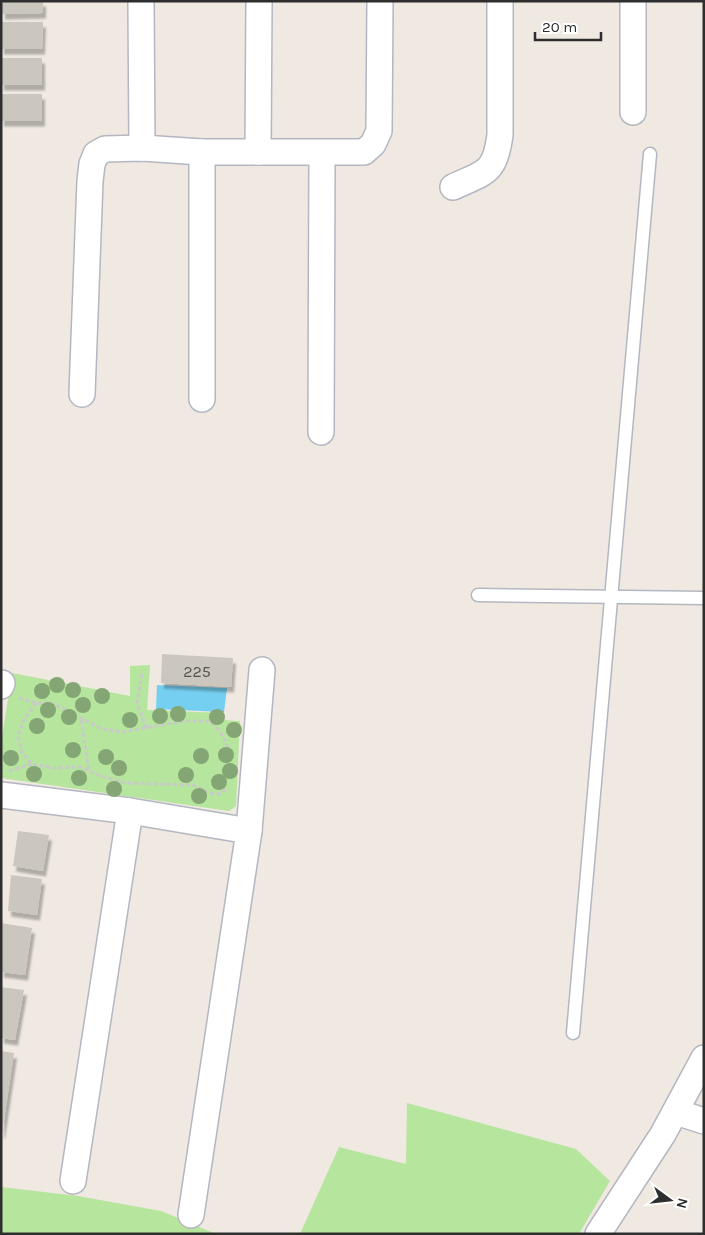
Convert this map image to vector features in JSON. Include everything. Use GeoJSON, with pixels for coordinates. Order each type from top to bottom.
{"type":"FeatureCollection","features":[{"type":"Feature","properties":{"kind":"street"},"geometry":{"type":"LineString","coordinates":[[141,1],[142,148]]}},
{"type":"Feature","properties":{"kind":"street"},"geometry":{"type":"LineString","coordinates":[[258,152],[259,1]]}},
{"type":"Feature","properties":{"kind":"street"},"geometry":{"type":"LineString","coordinates":[[82,394],[92,164],[96,154],[105,149],[142,148],[202,152],[364,152],[373,144],[379,131],[380,1]]}},
{"type":"Feature","properties":{"kind":"street"},"geometry":{"type":"LineString","coordinates":[[453,187],[491,168],[498,154],[500,135],[500,1]]}},
{"type":"Feature","properties":{"kind":"street"},"geometry":{"type":"LineString","coordinates":[[633,1],[633,112]]}},
{"type":"Feature","properties":{"kind":"street"},"geometry":{"type":"LineString","coordinates":[[202,152],[202,400]]}},
{"type":"Feature","properties":{"kind":"street"},"geometry":{"type":"LineString","coordinates":[[321,432],[322,153]]}},
{"type":"Feature","properties":{"kind":"street"},"geometry":{"type":"LineString","coordinates":[[191,1215],[249,831],[262,670]]}},
{"type":"Feature","properties":{"kind":"street"},"geometry":{"type":"LineString","coordinates":[[3,789],[249,831]]}},
{"type":"Feature","properties":{"kind":"street"},"geometry":{"type":"LineString","coordinates":[[74,1181],[130,811]]}},
{"type":"Feature","properties":{"kind":"street"},"geometry":{"type":"LineString","coordinates":[[598,1234],[676,1112],[696,1088],[704,1058]]}},
{"type":"Feature","properties":{"kind":"street"},"geometry":{"type":"LineString","coordinates":[[676,1112],[704,1122]]}},
{"type":"Feature","properties":{"kind":"lane"},"geometry":{"type":"LineString","coordinates":[[573,1033],[650,154]]}},
{"type":"Feature","properties":{"kind":"lane"},"geometry":{"type":"LineString","coordinates":[[478,595],[704,598]]}},
{"type":"Feature","properties":{"kind":"path"},"geometry":{"type":"LineString","coordinates":[[142,674],[137,703],[147,729]]}},
{"type":"Feature","properties":{"kind":"path"},"geometry":{"type":"LineString","coordinates":[[230,758],[229,748],[219,730],[210,722],[184,721],[122,732],[102,729],[81,720],[52,703],[36,703],[24,721],[18,736],[22,753],[32,764],[54,768],[80,767],[126,783],[193,785],[220,794],[229,787],[230,781]]}},
{"type":"Feature","properties":{"kind":"path"},"geometry":{"type":"LineString","coordinates":[[81,720],[89,771]]}},
{"type":"Feature","properties":{"kind":"path"},"geometry":{"type":"LineString","coordinates":[[3,789],[32,764]]}},
{"type":"Feature","properties":{"kind":"green space"},"geometry":{"type":"Polygon","coordinates":[[[150,665],[147,710],[223,713],[222,720],[240,721],[236,806],[229,811],[1,778],[1,744],[12,673],[130,696],[130,666],[150,665]]]}},
{"type":"Feature","properties":{"kind":"green space"},"geometry":{"type":"Polygon","coordinates":[[[407,1103],[576,1149],[610,1181],[579,1234],[300,1234],[339,1147],[406,1164],[407,1103]]]}},
{"type":"Feature","properties":{"kind":"green space"},"geometry":{"type":"Polygon","coordinates":[[[1,1187],[78,1196],[161,1211],[216,1234],[1,1234],[1,1187]]]}},
{"type":"Feature","properties":{"kind":"water"},"geometry":{"type":"Polygon","coordinates":[[[157,685],[227,688],[224,712],[156,709],[157,685]]]}},
{"type":"Feature","properties":{"kind":"building"},"geometry":{"type":"Polygon","coordinates":[[[2,1],[43,1],[43,13],[2,14],[2,1]]]}},
{"type":"Feature","properties":{"kind":"building"},"geometry":{"type":"Polygon","coordinates":[[[1,22],[43,22],[42,49],[1,49],[1,22]]]}},
{"type":"Feature","properties":{"kind":"building"},"geometry":{"type":"Polygon","coordinates":[[[1,58],[42,58],[42,85],[1,85],[1,58]]]}},
{"type":"Feature","properties":{"kind":"building"},"geometry":{"type":"Polygon","coordinates":[[[1,94],[42,94],[42,121],[1,121],[1,94]]]}},
{"type":"Feature","properties":{"kind":"building"},"geometry":{"type":"Polygon","coordinates":[[[162,654],[233,658],[231,687],[161,683],[162,654]]]}},
{"type":"Feature","properties":{"kind":"building"},"geometry":{"type":"Polygon","coordinates":[[[18,831],[49,835],[43,871],[13,866],[18,831]]]}},
{"type":"Feature","properties":{"kind":"building"},"geometry":{"type":"Polygon","coordinates":[[[11,875],[42,879],[37,915],[8,911],[11,875]]]}},
{"type":"Feature","properties":{"kind":"building"},"geometry":{"type":"Polygon","coordinates":[[[1,923],[32,928],[25,975],[1,972],[1,923]]]}},
{"type":"Feature","properties":{"kind":"building"},"geometry":{"type":"Polygon","coordinates":[[[1,987],[24,990],[15,1040],[1,1038],[1,987]]]}},
{"type":"Feature","properties":{"kind":"building"},"geometry":{"type":"Polygon","coordinates":[[[1,1051],[14,1053],[2,1133],[1,1133],[1,1051]]]}}]}
